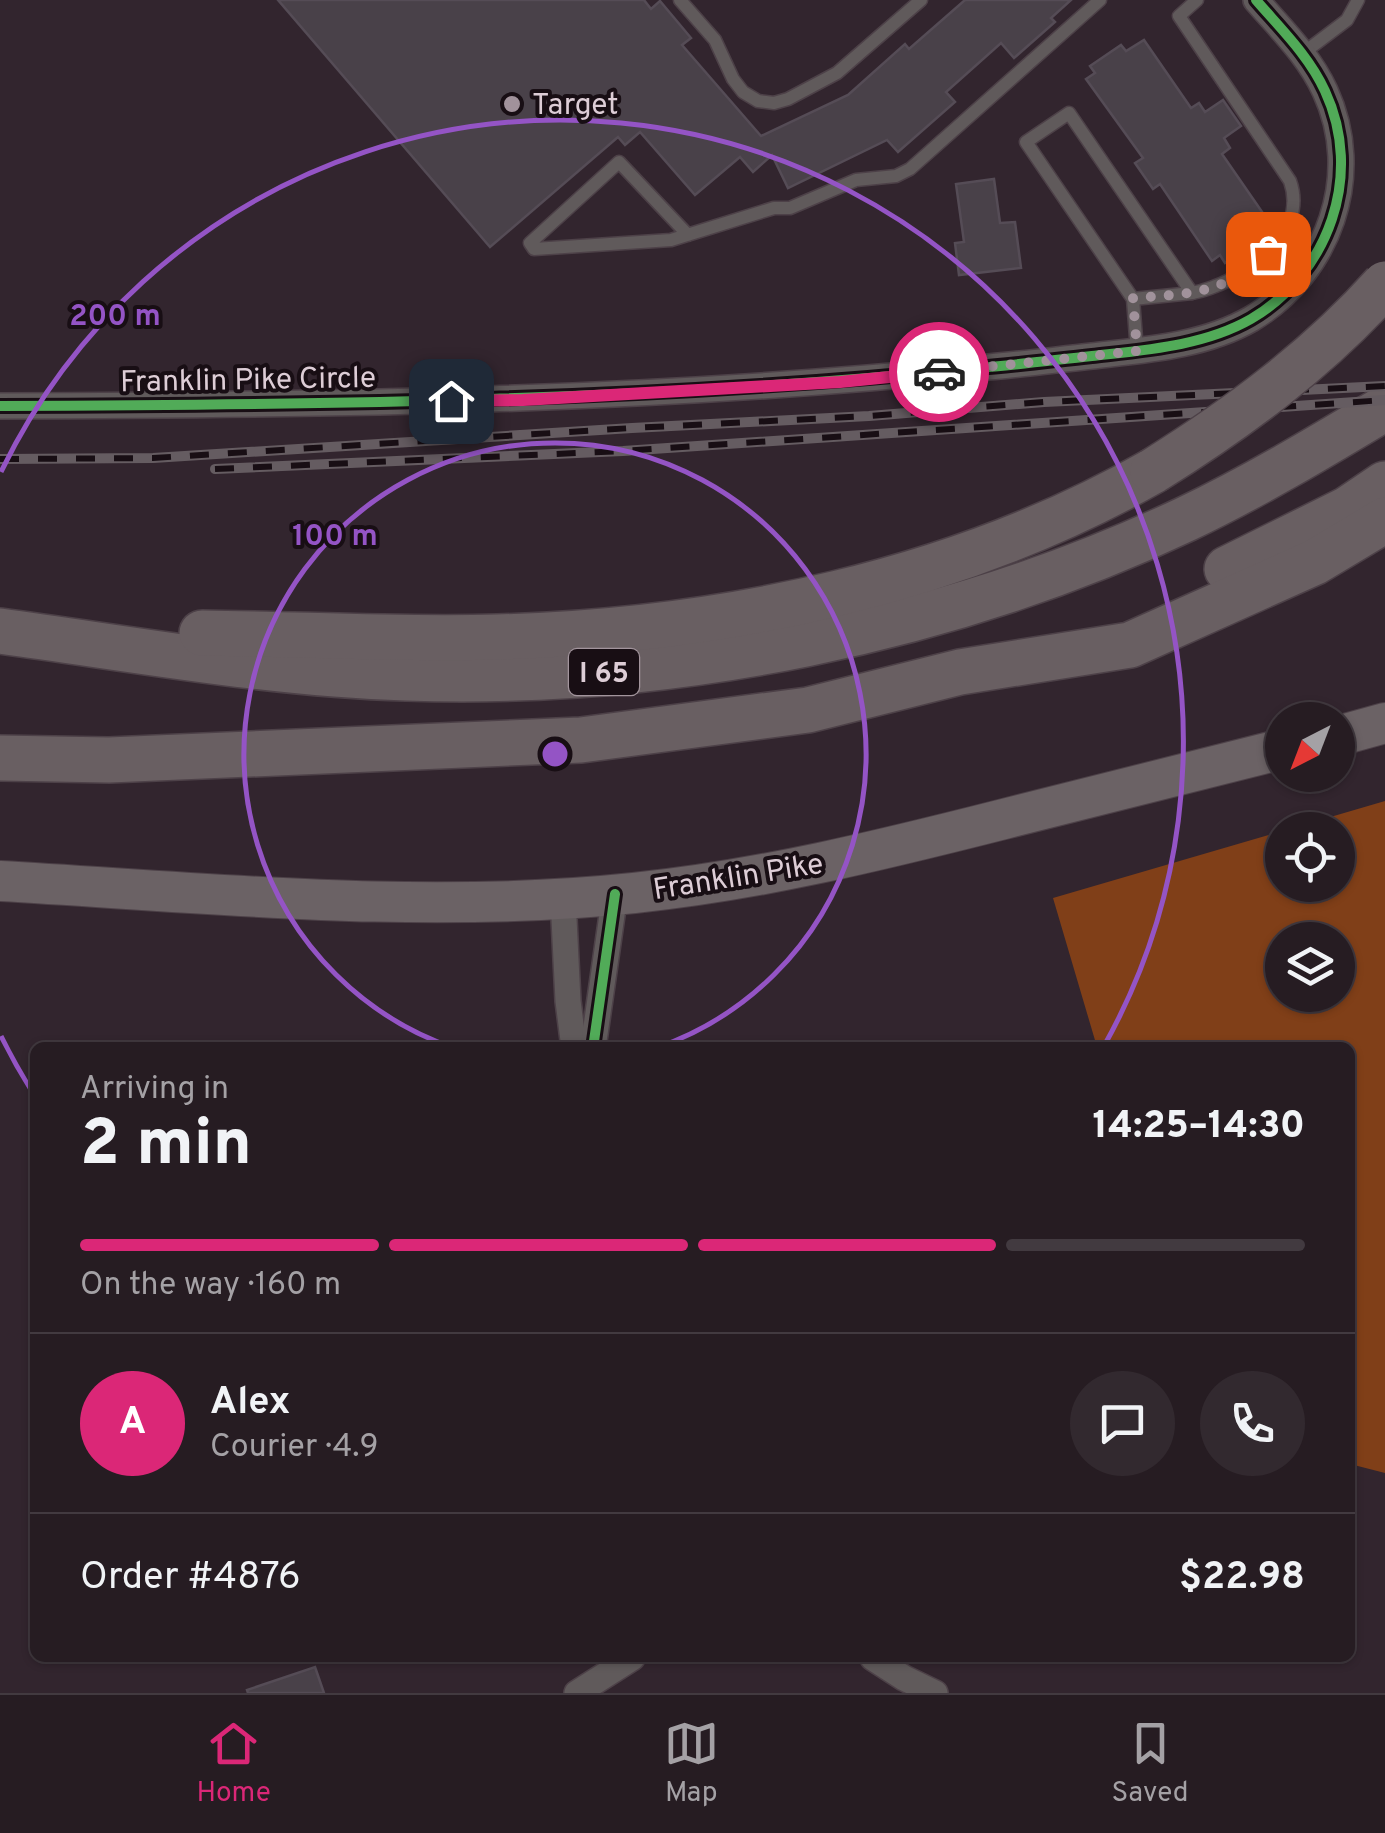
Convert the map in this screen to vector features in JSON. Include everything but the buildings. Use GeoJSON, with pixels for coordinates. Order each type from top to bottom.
{"type":"FeatureCollection","features":[{"type":"Feature","properties":{"kind":"highway"},"geometry":{"type":"LineString","coordinates":[[0,630],[409,639],[503,637],[673,622],[851,589],[959,558],[1064,518],[1152,471],[1274,388],[1333,338],[1385,284]]}},
{"type":"Feature","properties":{"kind":"highway","name":"I 65"},"geometry":{"type":"LineString","coordinates":[[0,630],[217,660],[403,678],[516,678],[627,670],[776,649],[922,615],[1029,582],[1188,518],[1385,408]]}},
{"type":"Feature","properties":{"kind":"highway"},"geometry":{"type":"LineString","coordinates":[[1364,522],[1385,484]]}},
{"type":"Feature","properties":{"kind":"highway","name":"I 65"},"geometry":{"type":"LineString","coordinates":[[0,758],[110,760],[580,740],[808,710],[960,672],[1130,645],[1315,562],[1364,522]]}},
{"type":"Feature","properties":{"kind":"main road"},"geometry":{"type":"LineString","coordinates":[[1355,731],[1385,723]]}},
{"type":"Feature","properties":{"kind":"main road","name":"Franklin Pike"},"geometry":{"type":"LineString","coordinates":[[0,880],[374,901],[453,902],[615,894],[742,879],[806,866],[1265,754]]}},
{"type":"Feature","properties":{"kind":"street","name":"Franklin Pike Circle"},"geometry":{"type":"LineString","coordinates":[[0,406],[523,400],[840,382],[1137,351],[1225,332],[1270,306],[1308,268],[1332,223],[1342,169],[1340,142],[1326,93],[1302,54],[1256,0]]}},
{"type":"Feature","properties":{"kind":"street"},"geometry":{"type":"LineString","coordinates":[[595,1042],[615,894]]}},
{"type":"Feature","properties":{"kind":"street"},"geometry":{"type":"LineString","coordinates":[[563,898],[573,1042]]}},
{"type":"Feature","properties":{"kind":"street"},"geometry":{"type":"LineString","coordinates":[[577,1693],[626,1662]]}},
{"type":"Feature","properties":{"kind":"street"},"geometry":{"type":"LineString","coordinates":[[880,1662],[935,1693]]}},
{"type":"Feature","properties":{"kind":"lane"},"geometry":{"type":"LineString","coordinates":[[680,0],[716,40],[743,92],[758,101],[774,103],[837,73],[921,0]]}},
{"type":"Feature","properties":{"kind":"lane"},"geometry":{"type":"LineString","coordinates":[[688,235],[620,162],[530,243],[534,248],[672,240],[688,235],[774,208],[790,208],[856,180],[896,176],[910,169],[1100,0]]}},
{"type":"Feature","properties":{"kind":"lane"},"geometry":{"type":"LineString","coordinates":[[1133,298],[1217,288],[1261,260],[1278,242],[1294,208],[1290,181],[1179,16],[1197,0]]}},
{"type":"Feature","properties":{"kind":"lane"},"geometry":{"type":"LineString","coordinates":[[1302,54],[1347,20],[1358,0]]}},
{"type":"Feature","properties":{"kind":"lane"},"geometry":{"type":"LineString","coordinates":[[1137,351],[1133,298],[1026,142],[1069,113],[1192,293]]}},
{"type":"Feature","properties":{"kind":"shaded area"},"geometry":{"type":"Polygon","coordinates":[[[1385,801],[1385,1473],[1355,1465],[1355,1042],[1096,1042],[1053,898],[1265,836],[1265,902],[1355,902],[1355,812],[1347,812],[1385,801]]]}},
{"type":"Feature","properties":{"kind":"railway"},"geometry":{"type":"LineString","coordinates":[[0,459],[153,458],[1044,402],[1385,386]]}},
{"type":"Feature","properties":{"kind":"railway"},"geometry":{"type":"LineString","coordinates":[[215,469],[623,451],[1385,400]]}},
{"type":"Feature","properties":{"kind":"cycle path"},"geometry":{"type":"LineString","coordinates":[[0,406],[367,402],[734,388],[1153,349],[1214,335],[1251,319],[1301,276],[1332,219],[1339,188],[1341,156],[1336,123],[1325,91],[1303,54],[1256,0]]}},
{"type":"Feature","properties":{"kind":"cycle path"},"geometry":{"type":"LineString","coordinates":[[594,1042],[615,894]]}},
{"type":"Feature","properties":{"kind":"way so far"},"geometry":{"type":"LineString","coordinates":[[939,372],[1137,351],[1133,298],[1217,288],[1268,254]]}},
{"type":"Feature","properties":{"kind":"place","name":"Target"},"geometry":{"type":"Point","coordinates":[512,104]}},
{"type":"Feature","properties":{"kind":"route"},"geometry":{"type":"LineString","coordinates":[[451,401],[840,382],[939,372]]}}]}
